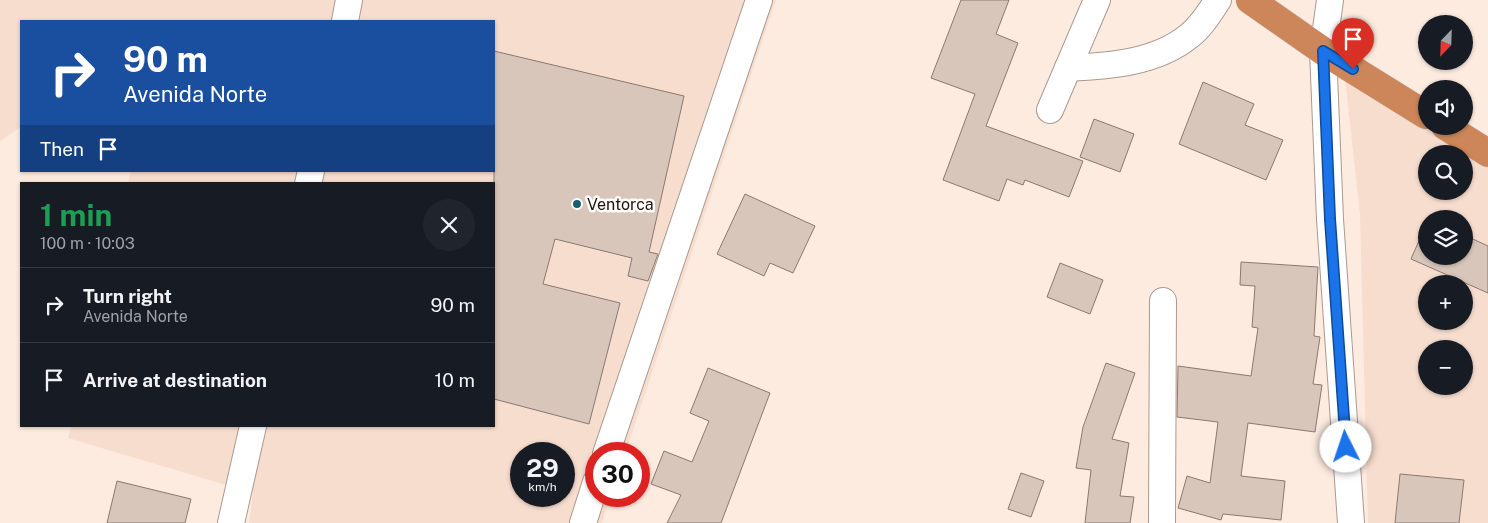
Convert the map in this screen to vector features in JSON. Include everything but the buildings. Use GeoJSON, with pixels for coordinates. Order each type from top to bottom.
{"type":"FeatureCollection","features":[{"type":"Feature","properties":{"kind":"highway"},"geometry":{"type":"LineString","coordinates":[[1250,0],[1323,51],[1418,110]]}},
{"type":"Feature","properties":{"kind":"highway"},"geometry":{"type":"LineString","coordinates":[[1459,135],[1488,153]]}},
{"type":"Feature","properties":{"kind":"street"},"geometry":{"type":"LineString","coordinates":[[345,20],[350,0]]}},
{"type":"Feature","properties":{"kind":"street"},"geometry":{"type":"LineString","coordinates":[[610,442],[759,0]]}},
{"type":"Feature","properties":{"kind":"street"},"geometry":{"type":"LineString","coordinates":[[1050,110],[1097,0]]}},
{"type":"Feature","properties":{"kind":"street"},"geometry":{"type":"LineString","coordinates":[[1068,68],[1103,66],[1165,52],[1190,36],[1218,0]]}},
{"type":"Feature","properties":{"kind":"street"},"geometry":{"type":"LineString","coordinates":[[1330,0],[1323,51],[1330,219],[1351,523]]}},
{"type":"Feature","properties":{"kind":"street"},"geometry":{"type":"LineString","coordinates":[[1162,523],[1163,301]]}},
{"type":"Feature","properties":{"kind":"street"},"geometry":{"type":"LineString","coordinates":[[231,523],[253,427]]}},
{"type":"Feature","properties":{"kind":"street"},"geometry":{"type":"LineString","coordinates":[[582,523],[587,507]]}},
{"type":"Feature","properties":{"kind":"shaded area"},"geometry":{"type":"Polygon","coordinates":[[[0,0],[776,0],[629,442],[585,442],[585,507],[607,507],[602,523],[249,523],[253,493],[68,438],[71,427],[495,427],[495,182],[128,182],[131,172],[495,172],[495,20],[20,20],[20,128],[0,141],[0,0]]]}},
{"type":"Feature","properties":{"kind":"shaded area"},"geometry":{"type":"Polygon","coordinates":[[[1345,78],[1418,122],[1418,135],[1439,135],[1455,145],[1418,145],[1418,200],[1473,200],[1473,156],[1488,165],[1488,523],[1368,523],[1360,215],[1345,78]]]}},
{"type":"Feature","properties":{"kind":"place","name":"Ventorca"},"geometry":{"type":"Point","coordinates":[577,204]}},
{"type":"Feature","properties":{"kind":"route"},"geometry":{"type":"LineString","coordinates":[[1346,447],[1330,219],[1323,51],[1353,69]]}}]}
